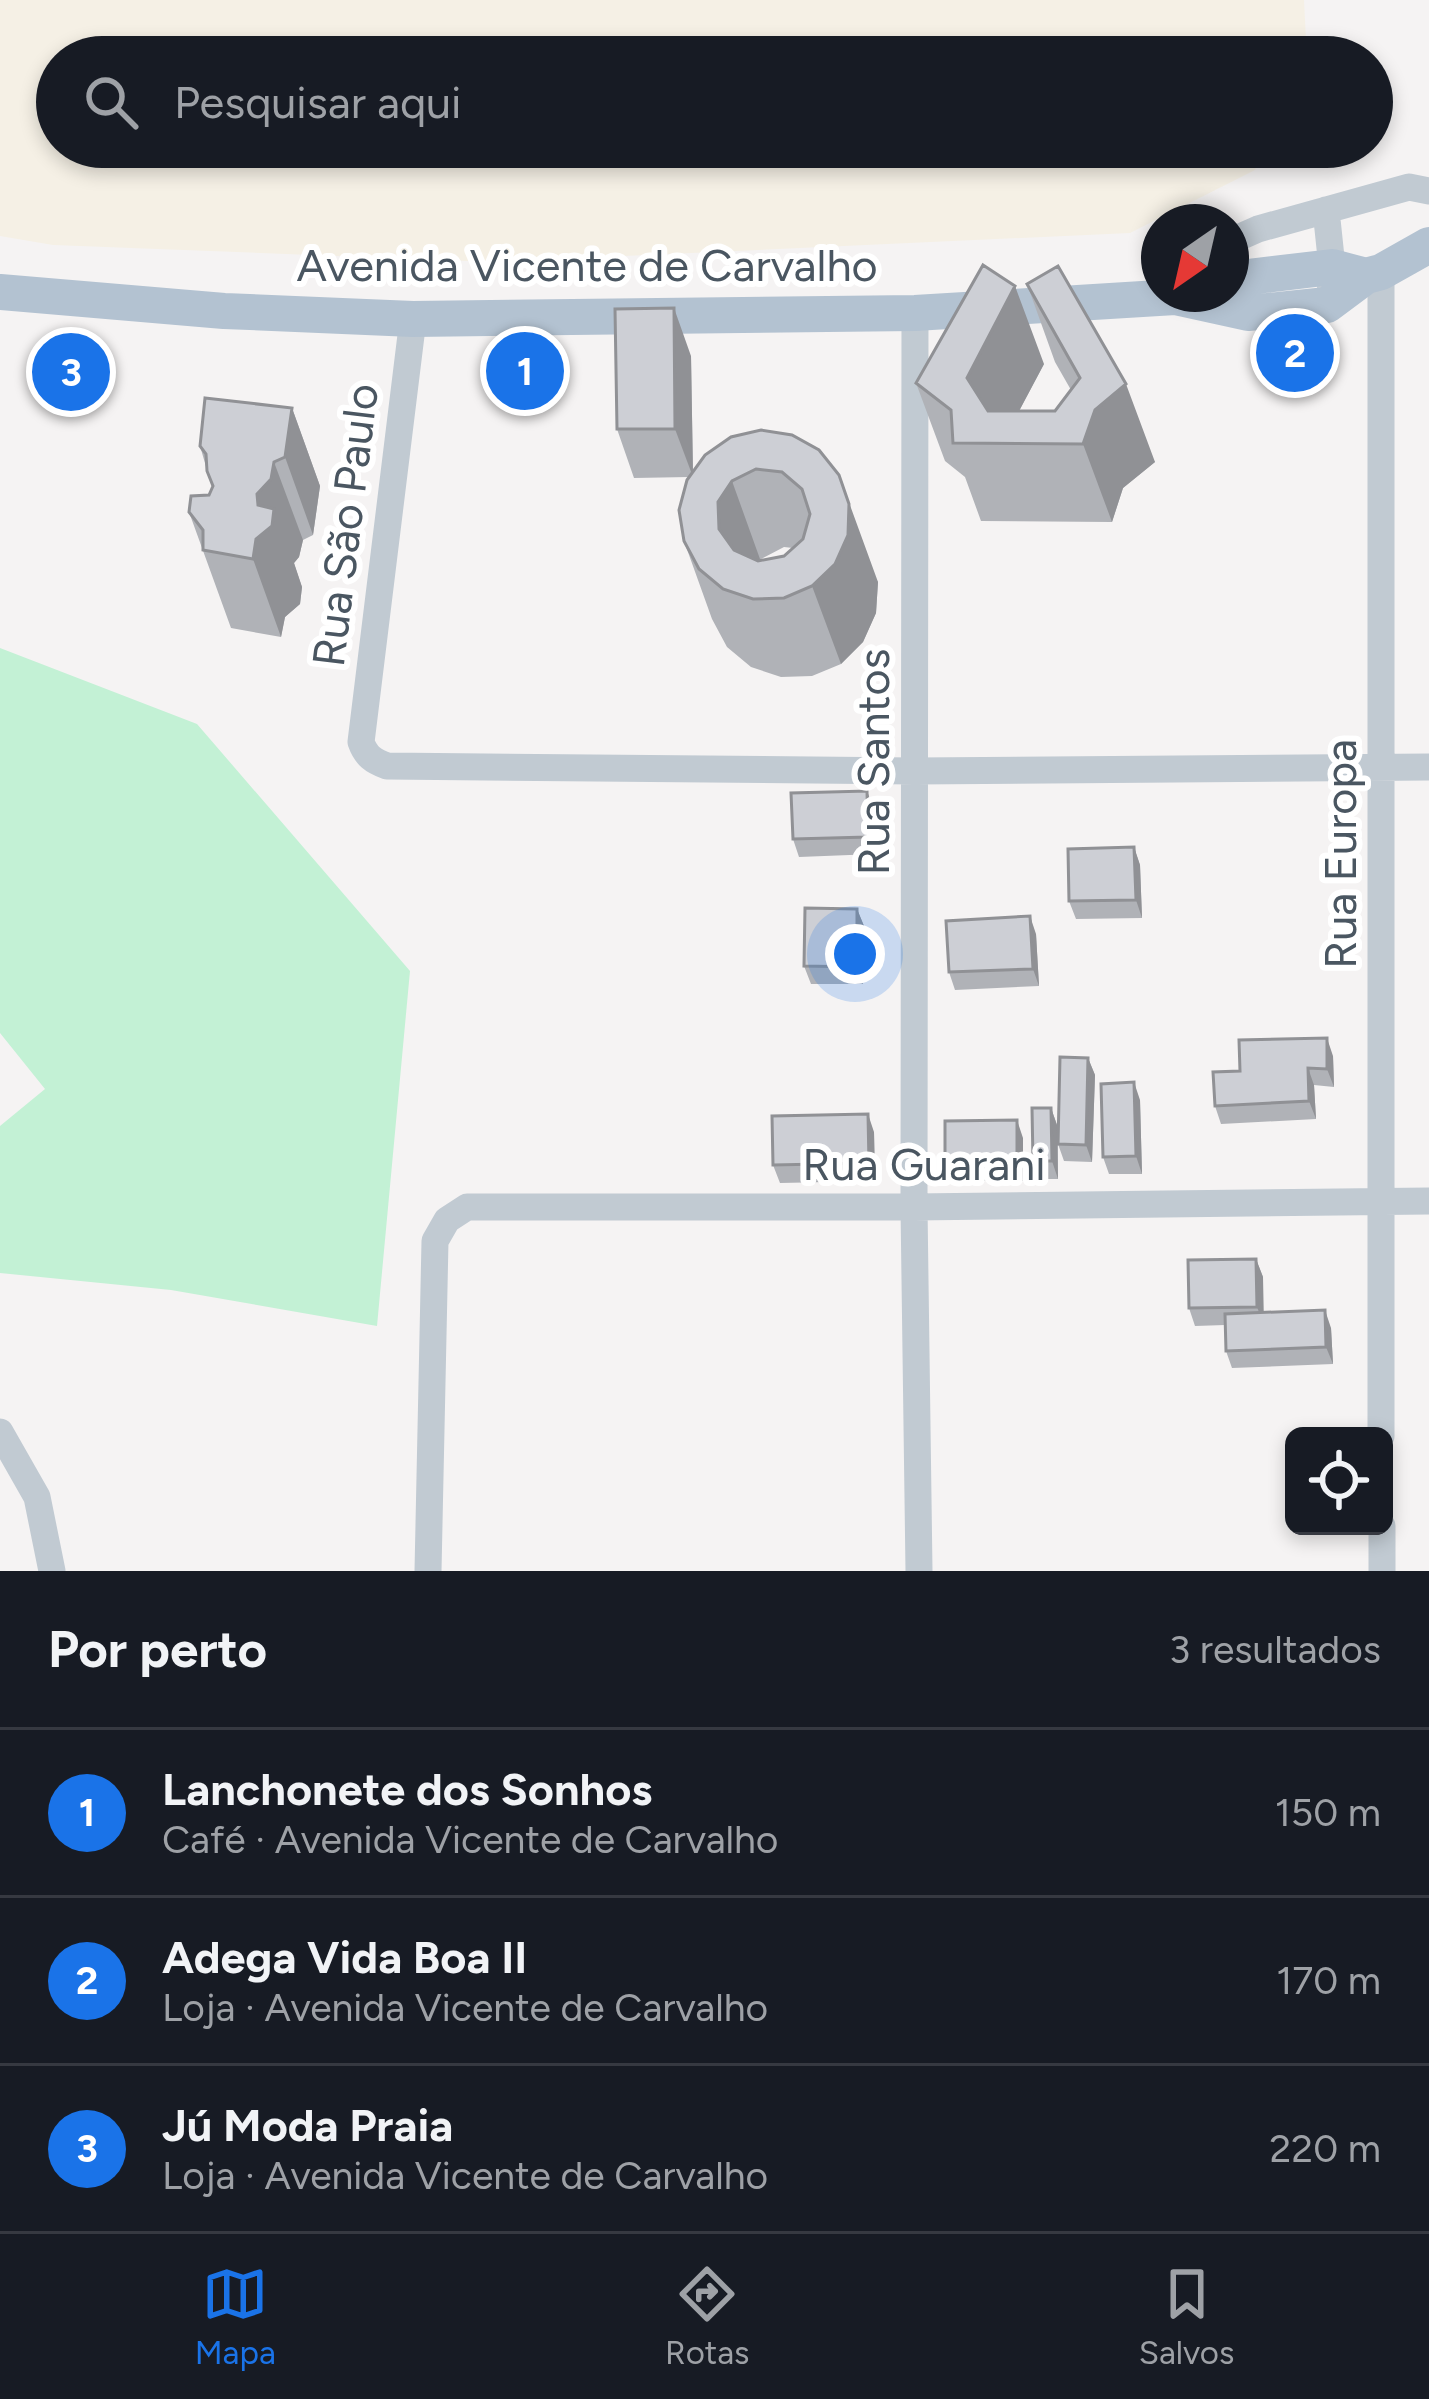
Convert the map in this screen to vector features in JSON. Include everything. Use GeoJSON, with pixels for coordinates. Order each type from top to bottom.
{"type":"FeatureCollection","features":[{"type":"Feature","properties":{"kind":"main road","name":"Avenida Vicente de Carvalho"},"geometry":{"type":"LineString","coordinates":[[1244,312],[1327,305],[1359,272],[1429,245]]}},
{"type":"Feature","properties":{"kind":"main road"},"geometry":{"type":"LineString","coordinates":[[1249,278],[1359,272]]}},
{"type":"Feature","properties":{"kind":"main road","name":"Avenida Vicente de Carvalho"},"geometry":{"type":"LineString","coordinates":[[0,292],[224,311],[413,320],[916,313],[1141,295]]}},
{"type":"Feature","properties":{"kind":"street"},"geometry":{"type":"LineString","coordinates":[[1249,233],[1409,187],[1429,191]]}},
{"type":"Feature","properties":{"kind":"street","name":"Rua Europa"},"geometry":{"type":"LineString","coordinates":[[1326,210],[1359,272],[1383,767],[1381,1427]]}},
{"type":"Feature","properties":{"kind":"street","name":"Rua Santos"},"geometry":{"type":"LineString","coordinates":[[916,313],[914,1207],[919,1571]]}},
{"type":"Feature","properties":{"kind":"street","name":"Rua São Paulo"},"geometry":{"type":"LineString","coordinates":[[413,320],[361,742],[374,762],[387,766],[915,771]]}},
{"type":"Feature","properties":{"kind":"street"},"geometry":{"type":"LineString","coordinates":[[915,771],[1429,767]]}},
{"type":"Feature","properties":{"kind":"street","name":"Rua Guarani"},"geometry":{"type":"LineString","coordinates":[[428,1571],[436,1241],[447,1220],[467,1207],[1429,1202]]}},
{"type":"Feature","properties":{"kind":"street"},"geometry":{"type":"LineString","coordinates":[[0,1432],[37,1497],[52,1571]]}},
{"type":"Feature","properties":{"kind":"street"},"geometry":{"type":"LineString","coordinates":[[1382,1535],[1382,1571]]}},
{"type":"Feature","properties":{"kind":"green space"},"geometry":{"type":"Polygon","coordinates":[[[0,648],[197,724],[410,971],[377,1326],[171,1290],[0,1273],[0,1126],[45,1089],[0,1033],[0,648]]]}},
{"type":"Feature","properties":{"kind":"sand"},"geometry":{"type":"Polygon","coordinates":[[[0,0],[1304,0],[1306,36],[36,36],[36,168],[1256,168],[1188,204],[1141,204],[1141,227],[1130,233],[492,262],[53,245],[0,236],[0,0]]]}},
{"type":"Feature","properties":{"kind":"building"},"geometry":{"type":"Polygon","coordinates":[[[983,265],[1015,286],[967,378],[988,411],[1055,411],[1080,378],[1027,284],[1058,266],[1126,384],[1095,410],[1083,444],[953,443],[951,410],[916,383],[983,265]]]}},
{"type":"Feature","properties":{"kind":"building"},"geometry":{"type":"Polygon","coordinates":[[[674,308],[675,429],[617,429],[615,309],[674,308]]]}},
{"type":"Feature","properties":{"kind":"building"},"geometry":{"type":"Polygon","coordinates":[[[205,398],[292,408],[285,457],[274,462],[271,479],[257,494],[258,505],[274,509],[272,526],[256,539],[253,559],[203,550],[203,530],[189,512],[191,496],[209,495],[213,486],[200,446],[205,398]]]}},
{"type":"Feature","properties":{"kind":"building"},"geometry":{"type":"Polygon","coordinates":[[[761,430],[792,435],[819,450],[839,475],[849,504],[848,535],[835,564],[812,586],[784,598],[753,599],[723,589],[699,569],[684,541],[679,510],[687,480],[705,455],[731,437],[761,430]],[[756,469],[732,481],[718,502],[719,529],[734,550],[758,561],[784,556],[803,539],[810,514],[802,489],[782,472],[756,469]]]}},
{"type":"Feature","properties":{"kind":"building"},"geometry":{"type":"Polygon","coordinates":[[[867,791],[868,837],[793,839],[791,793],[867,791]]]}},
{"type":"Feature","properties":{"kind":"building"},"geometry":{"type":"Polygon","coordinates":[[[1134,847],[1136,900],[1069,901],[1068,849],[1134,847]]]}},
{"type":"Feature","properties":{"kind":"building"},"geometry":{"type":"Polygon","coordinates":[[[805,908],[857,909],[857,967],[804,966],[805,908]]]}},
{"type":"Feature","properties":{"kind":"building"},"geometry":{"type":"Polygon","coordinates":[[[1030,916],[1033,969],[949,972],[946,921],[1030,916]]]}},
{"type":"Feature","properties":{"kind":"building"},"geometry":{"type":"Polygon","coordinates":[[[1327,1038],[1327,1069],[1308,1068],[1309,1101],[1215,1106],[1213,1072],[1240,1071],[1239,1040],[1327,1038]]]}},
{"type":"Feature","properties":{"kind":"building"},"geometry":{"type":"Polygon","coordinates":[[[1060,1057],[1088,1058],[1086,1145],[1058,1144],[1060,1057]]]}},
{"type":"Feature","properties":{"kind":"building"},"geometry":{"type":"Polygon","coordinates":[[[1134,1082],[1136,1156],[1103,1157],[1101,1084],[1134,1082]]]}},
{"type":"Feature","properties":{"kind":"building"},"geometry":{"type":"Polygon","coordinates":[[[1032,1108],[1051,1108],[1052,1161],[1033,1161],[1032,1108]]]}},
{"type":"Feature","properties":{"kind":"building"},"geometry":{"type":"Polygon","coordinates":[[[868,1114],[869,1163],[773,1165],[772,1116],[868,1114]]]}},
{"type":"Feature","properties":{"kind":"building"},"geometry":{"type":"Polygon","coordinates":[[[1017,1120],[1017,1163],[945,1163],[945,1121],[1017,1120]]]}},
{"type":"Feature","properties":{"kind":"building"},"geometry":{"type":"Polygon","coordinates":[[[1256,1259],[1257,1307],[1189,1308],[1188,1260],[1256,1259]]]}},
{"type":"Feature","properties":{"kind":"building"},"geometry":{"type":"Polygon","coordinates":[[[1325,1310],[1326,1347],[1226,1351],[1225,1314],[1325,1310]]]}},
{"type":"Feature","properties":{"kind":"place","name":"Adega Vida Boa II"},"geometry":{"type":"Point","coordinates":[1295,353]}},
{"type":"Feature","properties":{"kind":"place","name":"Lanchonete dos Sonhos"},"geometry":{"type":"Point","coordinates":[525,371]}},
{"type":"Feature","properties":{"kind":"place","name":"Jú Moda Praia"},"geometry":{"type":"Point","coordinates":[71,372]}}]}
